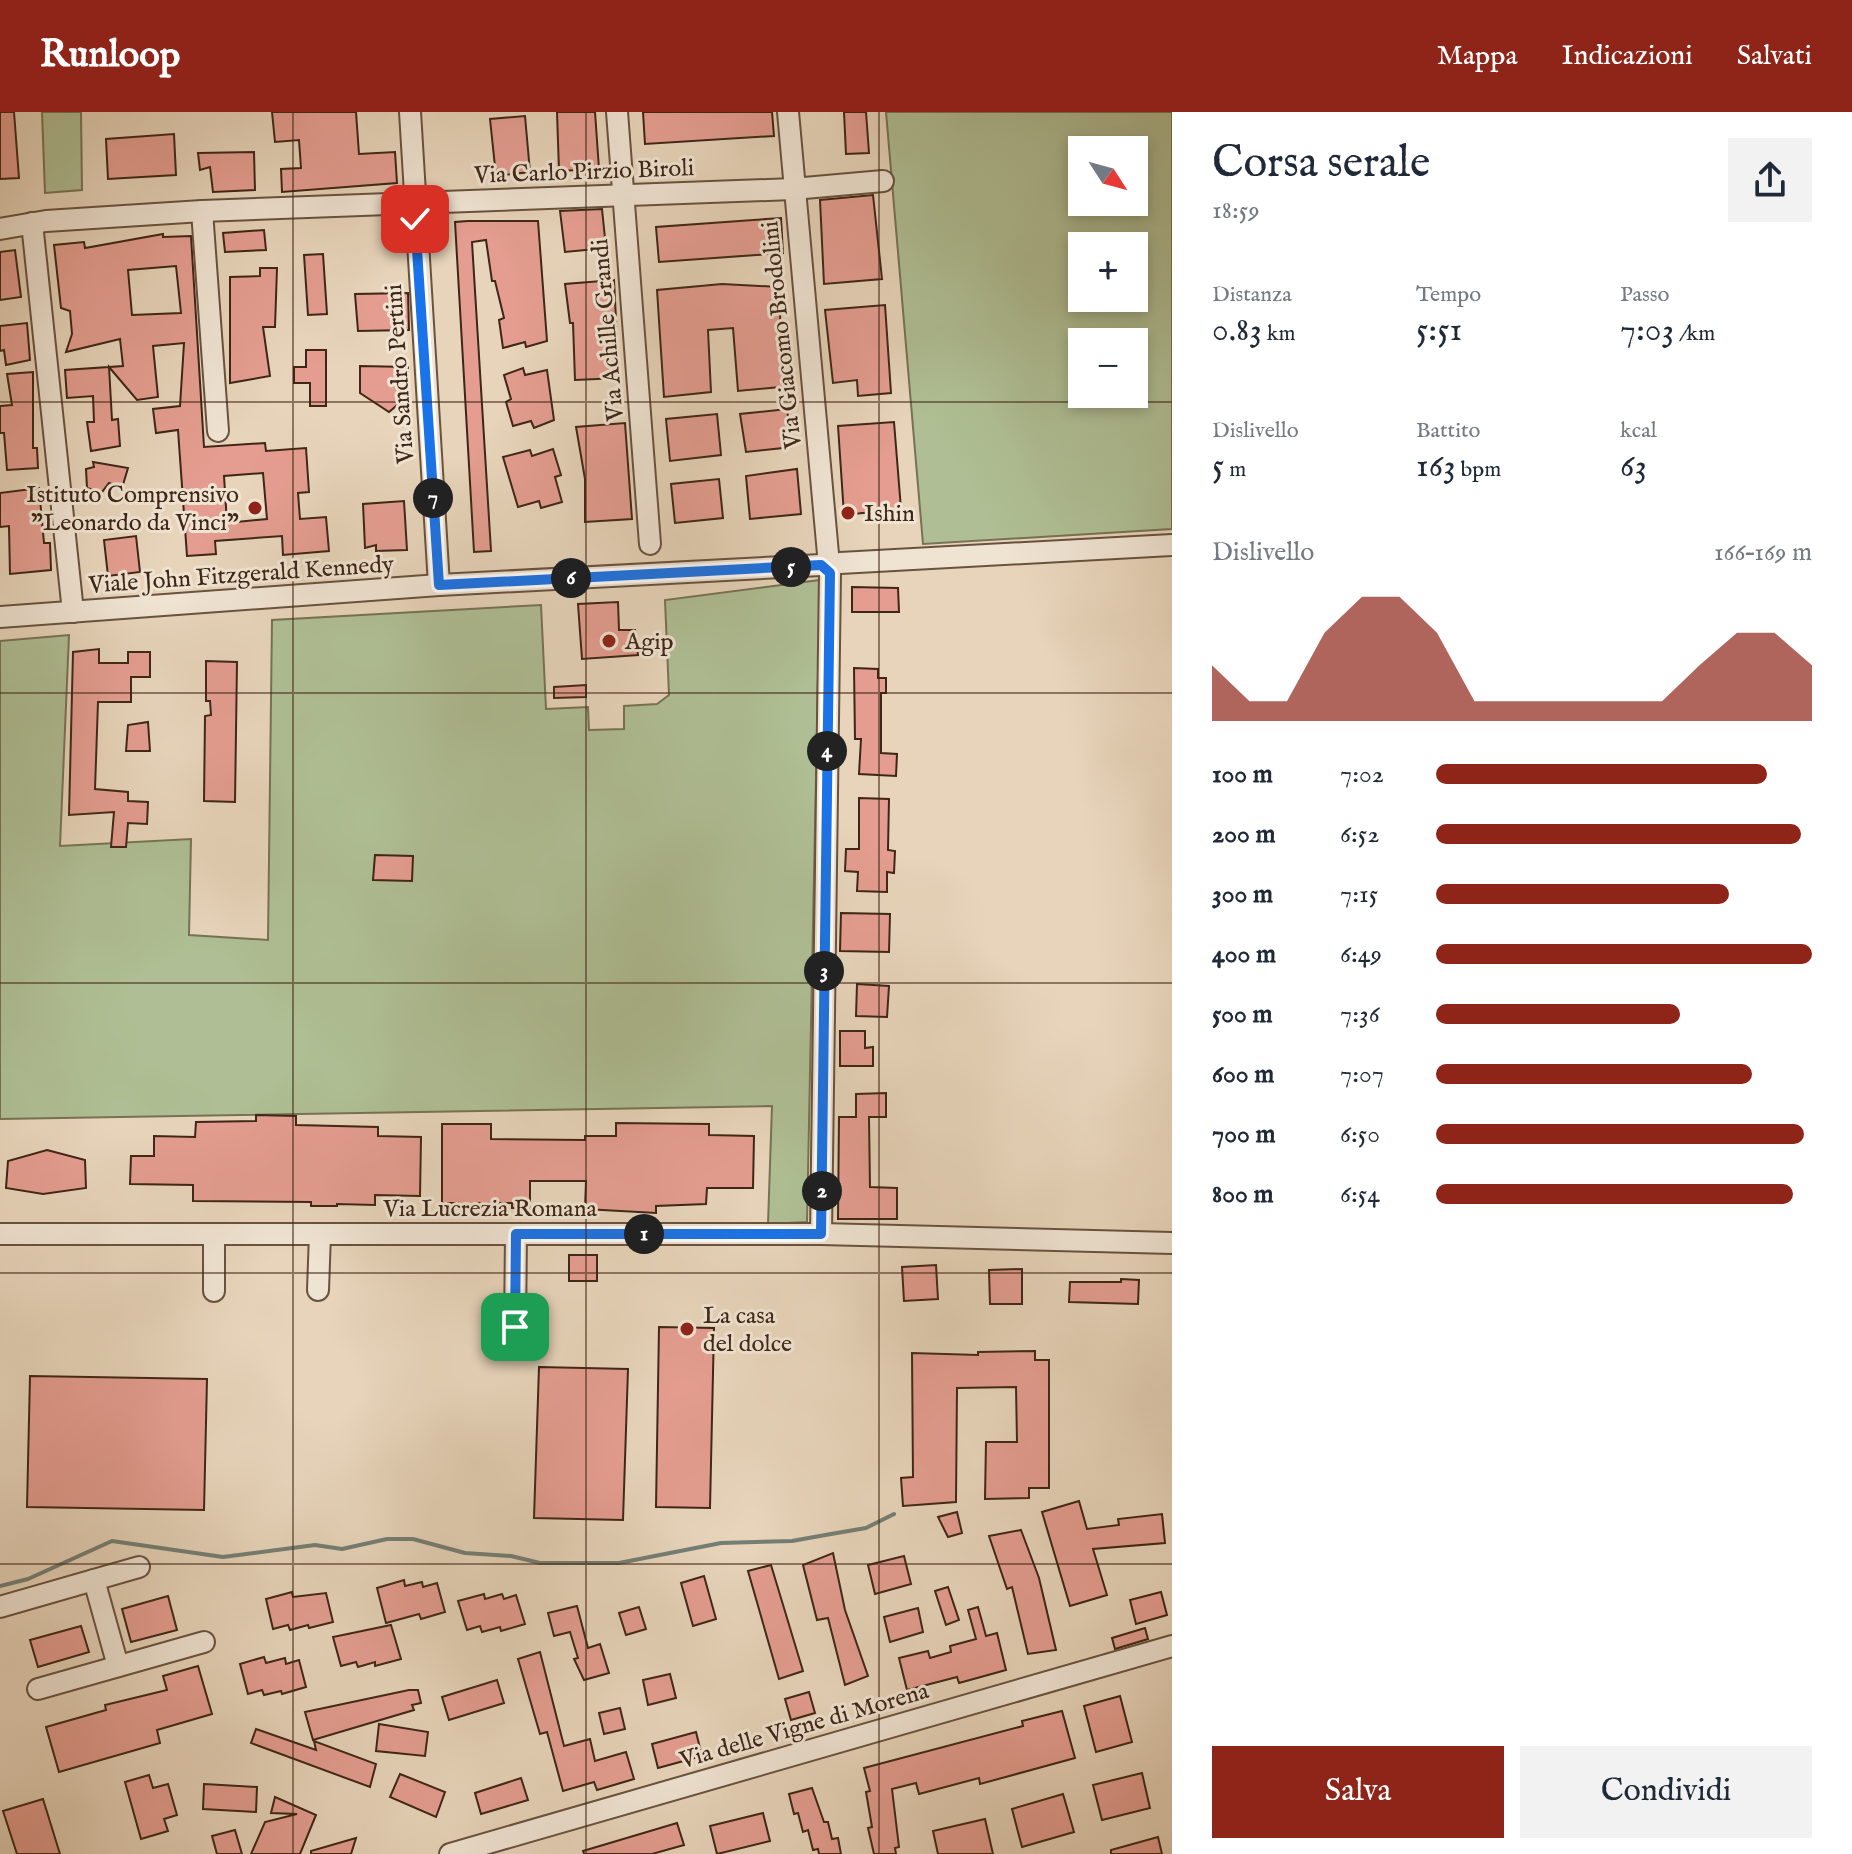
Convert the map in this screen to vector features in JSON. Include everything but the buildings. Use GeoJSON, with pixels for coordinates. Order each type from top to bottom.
{"type":"FeatureCollection","features":[{"type":"Feature","properties":{"kind":"street","name":"Via Sandro Pertini"},"geometry":{"type":"LineString","coordinates":[[410,112],[439,585]]}},
{"type":"Feature","properties":{"kind":"street","name":"Via Achille Grandi"},"geometry":{"type":"LineString","coordinates":[[617,112],[650,544]]}},
{"type":"Feature","properties":{"kind":"street","name":"Via Giacomo Brodolini"},"geometry":{"type":"LineString","coordinates":[[788,112],[830,564],[821,1234]]}},
{"type":"Feature","properties":{"kind":"street","name":"Via Carlo Pirzio Biroli"},"geometry":{"type":"LineString","coordinates":[[0,229],[32,223],[202,211],[793,189],[883,181]]}},
{"type":"Feature","properties":{"kind":"street"},"geometry":{"type":"LineString","coordinates":[[202,211],[218,431]]}},
{"type":"Feature","properties":{"kind":"street"},"geometry":{"type":"LineString","coordinates":[[32,223],[73,612]]}},
{"type":"Feature","properties":{"kind":"street","name":"Viale John Fitzgerald Kennedy"},"geometry":{"type":"LineString","coordinates":[[0,617],[439,585],[1172,545]]}},
{"type":"Feature","properties":{"kind":"street","name":"Via Lucrezia Romana"},"geometry":{"type":"LineString","coordinates":[[0,1234],[821,1234],[1172,1243]]}},
{"type":"Feature","properties":{"kind":"street"},"geometry":{"type":"LineString","coordinates":[[214,1234],[214,1291]]}},
{"type":"Feature","properties":{"kind":"street"},"geometry":{"type":"LineString","coordinates":[[318,1290],[320,1234]]}},
{"type":"Feature","properties":{"kind":"street"},"geometry":{"type":"LineString","coordinates":[[515,1327],[516,1234]]}},
{"type":"Feature","properties":{"kind":"street"},"geometry":{"type":"LineString","coordinates":[[0,1607],[139,1567]]}},
{"type":"Feature","properties":{"kind":"street"},"geometry":{"type":"LineString","coordinates":[[94,1580],[118,1666]]}},
{"type":"Feature","properties":{"kind":"street"},"geometry":{"type":"LineString","coordinates":[[38,1689],[204,1642]]}},
{"type":"Feature","properties":{"kind":"street","name":"Via delle Vigne di Morena"},"geometry":{"type":"LineString","coordinates":[[450,1854],[1172,1646]]}},
{"type":"Feature","properties":{"kind":"green space"},"geometry":{"type":"Polygon","coordinates":[[[42,112],[81,112],[82,190],[45,193],[42,112]]]}},
{"type":"Feature","properties":{"kind":"green space"},"geometry":{"type":"Polygon","coordinates":[[[886,112],[1172,112],[1172,529],[923,544],[886,112]]]}},
{"type":"Feature","properties":{"kind":"green space"},"geometry":{"type":"Polygon","coordinates":[[[820,580],[807,1222],[768,1224],[772,1106],[0,1119],[0,641],[69,635],[60,846],[191,839],[189,935],[268,940],[272,620],[541,605],[546,709],[588,707],[589,730],[624,729],[624,706],[657,704],[669,695],[665,600],[820,580]]]}},
{"type":"Feature","properties":{"kind":"waterway"},"geometry":{"type":"LineString","coordinates":[[0,1586],[28,1579],[112,1541],[223,1557],[315,1545],[342,1549],[387,1539],[413,1539],[465,1553],[511,1556],[540,1563],[619,1563],[721,1543],[792,1541],[866,1528],[894,1514]]}},
{"type":"Feature","properties":{"kind":"place","name":"Istituto Comprensivo \"Leonardo da Vinci\""},"geometry":{"type":"Point","coordinates":[255,508]}},
{"type":"Feature","properties":{"kind":"place","name":"Ishin"},"geometry":{"type":"Point","coordinates":[848,513]}},
{"type":"Feature","properties":{"kind":"place","name":"Agip"},"geometry":{"type":"Point","coordinates":[609,641]}},
{"type":"Feature","properties":{"kind":"place","name":"La casa del dolce"},"geometry":{"type":"Point","coordinates":[687,1329]}},
{"type":"Feature","properties":{"kind":"route"},"geometry":{"type":"LineString","coordinates":[[415,219],[439,585],[821,565],[824,571],[830,573],[821,1234],[516,1234],[515,1327]]}}]}
